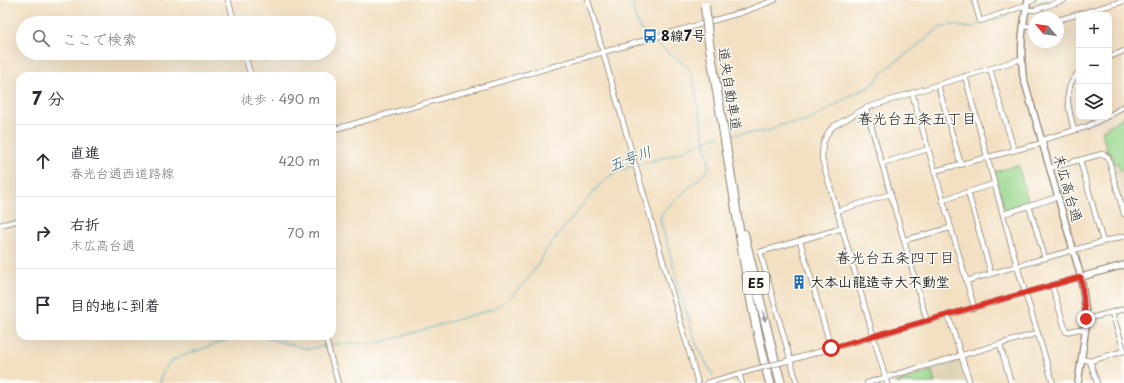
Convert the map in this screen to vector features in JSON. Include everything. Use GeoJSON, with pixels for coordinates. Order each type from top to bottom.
{"type":"FeatureCollection","features":[{"type":"Feature","properties":{"kind":"highway","name":"道央自動車道"},"geometry":{"type":"LineString","coordinates":[[705,3],[708,36],[743,257],[770,383]]}},
{"type":"Feature","properties":{"kind":"highway","name":"道央自動車道"},"geometry":{"type":"LineString","coordinates":[[732,182],[781,383]]}},
{"type":"Feature","properties":{"kind":"street"},"geometry":{"type":"LineString","coordinates":[[228,0],[233,16]]}},
{"type":"Feature","properties":{"kind":"street"},"geometry":{"type":"LineString","coordinates":[[588,0],[698,383]]}},
{"type":"Feature","properties":{"kind":"street"},"geometry":{"type":"LineString","coordinates":[[336,129],[743,12],[775,0]]}},
{"type":"Feature","properties":{"kind":"street"},"geometry":{"type":"LineString","coordinates":[[974,0],[980,21],[1029,3],[1035,10],[1064,0]]}},
{"type":"Feature","properties":{"kind":"street"},"geometry":{"type":"LineString","coordinates":[[1064,18],[1124,0]]}},
{"type":"Feature","properties":{"kind":"street","name":"末広高台通"},"geometry":{"type":"LineString","coordinates":[[1029,3],[1021,41],[1023,76],[1081,277],[1086,319],[1078,383]]}},
{"type":"Feature","properties":{"kind":"street"},"geometry":{"type":"LineString","coordinates":[[1023,26],[1028,26]]}},
{"type":"Feature","properties":{"kind":"street"},"geometry":{"type":"LineString","coordinates":[[1112,56],[1124,51]]}},
{"type":"Feature","properties":{"kind":"street"},"geometry":{"type":"LineString","coordinates":[[886,380],[822,159],[822,143],[829,130],[834,126],[866,108],[912,92],[1021,59]]}},
{"type":"Feature","properties":{"kind":"street"},"geometry":{"type":"LineString","coordinates":[[246,60],[250,72]]}},
{"type":"Feature","properties":{"kind":"street"},"geometry":{"type":"LineString","coordinates":[[990,69],[1014,150]]}},
{"type":"Feature","properties":{"kind":"street"},"geometry":{"type":"LineString","coordinates":[[965,76],[1017,266],[1053,383]]}},
{"type":"Feature","properties":{"kind":"street"},"geometry":{"type":"LineString","coordinates":[[1074,130],[1067,104],[1072,82],[1076,76]]}},
{"type":"Feature","properties":{"kind":"street"},"geometry":{"type":"LineString","coordinates":[[938,85],[961,165]]}},
{"type":"Feature","properties":{"kind":"street"},"geometry":{"type":"LineString","coordinates":[[912,92],[974,307]]}},
{"type":"Feature","properties":{"kind":"street"},"geometry":{"type":"LineString","coordinates":[[1112,114],[1124,106]]}},
{"type":"Feature","properties":{"kind":"street"},"geometry":{"type":"LineString","coordinates":[[866,108],[892,194],[927,321]]}},
{"type":"Feature","properties":{"kind":"street"},"geometry":{"type":"LineString","coordinates":[[934,172],[1014,150],[1086,127],[1100,120]]}},
{"type":"Feature","properties":{"kind":"street"},"geometry":{"type":"LineString","coordinates":[[882,163],[928,149]]}},
{"type":"Feature","properties":{"kind":"street"},"geometry":{"type":"LineString","coordinates":[[623,163],[628,160],[632,152]]}},
{"type":"Feature","properties":{"kind":"street"},"geometry":{"type":"LineString","coordinates":[[1050,168],[1102,154],[1105,155],[1108,157],[1124,214]]}},
{"type":"Feature","properties":{"kind":"street"},"geometry":{"type":"LineString","coordinates":[[1080,160],[1103,242]]}},
{"type":"Feature","properties":{"kind":"street"},"geometry":{"type":"LineString","coordinates":[[942,200],[994,184]]}},
{"type":"Feature","properties":{"kind":"street"},"geometry":{"type":"LineString","coordinates":[[968,192],[991,274]]}},
{"type":"Feature","properties":{"kind":"street"},"geometry":{"type":"LineString","coordinates":[[837,211],[892,194]]}},
{"type":"Feature","properties":{"kind":"street"},"geometry":{"type":"LineString","coordinates":[[1003,214],[1058,197]]}},
{"type":"Feature","properties":{"kind":"street"},"geometry":{"type":"LineString","coordinates":[[1029,206],[1045,258]]}},
{"type":"Feature","properties":{"kind":"street"},"geometry":{"type":"LineString","coordinates":[[0,225],[16,221]]}},
{"type":"Feature","properties":{"kind":"street"},"geometry":{"type":"LineString","coordinates":[[797,383],[789,360],[760,252],[842,228]]}},
{"type":"Feature","properties":{"kind":"street"},"geometry":{"type":"LineString","coordinates":[[905,240],[950,228]]}},
{"type":"Feature","properties":{"kind":"street"},"geometry":{"type":"LineString","coordinates":[[966,282],[1124,236]]}},
{"type":"Feature","properties":{"kind":"street"},"geometry":{"type":"LineString","coordinates":[[800,241],[831,348]]}},
{"type":"Feature","properties":{"kind":"street"},"geometry":{"type":"LineString","coordinates":[[707,383],[1124,265]]}},
{"type":"Feature","properties":{"kind":"street"},"geometry":{"type":"LineString","coordinates":[[1052,285],[1066,332],[1080,329],[1085,330]]}},
{"type":"Feature","properties":{"kind":"street"},"geometry":{"type":"LineString","coordinates":[[1086,319],[1124,309]]}},
{"type":"Feature","properties":{"kind":"street"},"geometry":{"type":"LineString","coordinates":[[1081,358],[1090,361],[1124,350],[1112,312]]}},
{"type":"Feature","properties":{"kind":"street"},"geometry":{"type":"LineString","coordinates":[[948,315],[970,383]]}},
{"type":"Feature","properties":{"kind":"street"},"geometry":{"type":"LineString","coordinates":[[867,383],[886,380],[962,355],[1038,334]]}},
{"type":"Feature","properties":{"kind":"street"},"geometry":{"type":"LineString","coordinates":[[326,340],[338,383]]}},
{"type":"Feature","properties":{"kind":"street"},"geometry":{"type":"LineString","coordinates":[[1000,345],[1011,383]]}},
{"type":"Feature","properties":{"kind":"street"},"geometry":{"type":"LineString","coordinates":[[1090,361],[1097,383]]}},
{"type":"Feature","properties":{"kind":"street"},"geometry":{"type":"LineString","coordinates":[[740,374],[742,383]]}},
{"type":"Feature","properties":{"kind":"shaded area"},"geometry":{"type":"Polygon","coordinates":[[[1124,114],[1124,200],[1112,157],[1106,153],[1100,128],[1124,114]]]}},
{"type":"Feature","properties":{"kind":"shaded area"},"geometry":{"type":"Polygon","coordinates":[[[957,360],[960,362],[966,383],[890,383],[891,379],[957,360]]]}},
{"type":"Feature","properties":{"kind":"green space"},"geometry":{"type":"Polygon","coordinates":[[[1124,117],[1124,169],[1120,170],[1118,163],[1115,164],[1111,152],[1108,153],[1103,136],[1103,130],[1124,117]]]}},
{"type":"Feature","properties":{"kind":"green space"},"geometry":{"type":"Polygon","coordinates":[[[1018,165],[1029,204],[1005,211],[994,172],[1018,165]]]}},
{"type":"Feature","properties":{"kind":"green space"},"geometry":{"type":"Polygon","coordinates":[[[932,371],[935,383],[895,383],[932,371]]]}},
{"type":"Feature","properties":{"kind":"waterway"},"geometry":{"type":"LineString","coordinates":[[632,0],[634,13],[640,29],[643,32]]}},
{"type":"Feature","properties":{"kind":"waterway","name":"五号川"},"geometry":{"type":"LineString","coordinates":[[1036,4],[1047,0]]}},
{"type":"Feature","properties":{"kind":"waterway","name":"五号川"},"geometry":{"type":"LineString","coordinates":[[729,135],[769,131],[780,125],[808,121],[872,85],[888,67],[939,28],[952,25],[970,28],[1010,14]]}},
{"type":"Feature","properties":{"kind":"waterway"},"geometry":{"type":"LineString","coordinates":[[657,44],[689,68],[692,73],[709,162],[707,171],[662,213],[660,219],[674,268]]}},
{"type":"Feature","properties":{"kind":"waterway","name":"五号川"},"geometry":{"type":"LineString","coordinates":[[638,165],[680,152],[721,136]]}},
{"type":"Feature","properties":{"kind":"waterway","name":"五号川"},"geometry":{"type":"LineString","coordinates":[[329,345],[353,343],[375,344],[493,309],[507,300],[525,282],[536,268],[546,250],[599,185],[614,173],[633,166]]}},
{"type":"Feature","properties":{"kind":"waterway"},"geometry":{"type":"LineString","coordinates":[[675,272],[678,283]]}},
{"type":"Feature","properties":{"kind":"waterway"},"geometry":{"type":"LineString","coordinates":[[679,287],[696,343],[713,376]]}},
{"type":"Feature","properties":{"kind":"waterway","name":"五号川"},"geometry":{"type":"LineString","coordinates":[[159,383],[162,373],[170,362],[227,340]]}},
{"type":"Feature","properties":{"kind":"waterway","name":"五号川"},"geometry":{"type":"LineString","coordinates":[[274,340],[308,349],[326,346]]}},
{"type":"Feature","properties":{"kind":"place","name":"8線7号"},"geometry":{"type":"Point","coordinates":[650,36]}},
{"type":"Feature","properties":{"kind":"place","name":"大本山龍造寺大不動堂"},"geometry":{"type":"Point","coordinates":[799,282]}},
{"type":"Feature","properties":{"kind":"district","name":"春光台五条五丁目"},"geometry":{"type":"Point","coordinates":[917,119]}},
{"type":"Feature","properties":{"kind":"district","name":"春光台五条四丁目"},"geometry":{"type":"Point","coordinates":[895,258]}},
{"type":"Feature","properties":{"kind":"route"},"geometry":{"type":"LineString","coordinates":[[831,348],[1081,277],[1086,319]]}}]}
